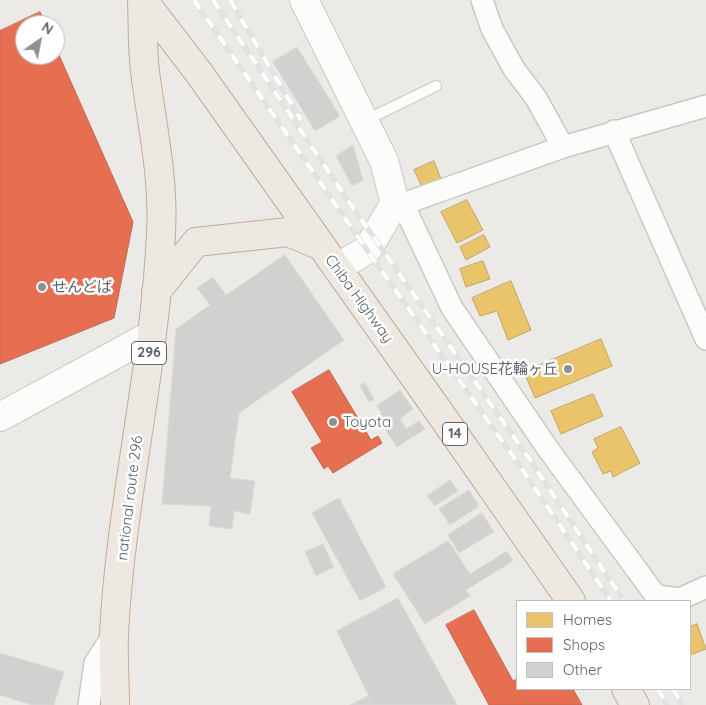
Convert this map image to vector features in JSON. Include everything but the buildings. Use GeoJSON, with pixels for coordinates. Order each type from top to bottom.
{"type":"FeatureCollection","features":[{"type":"Feature","properties":{"kind":"highway","name":"Chiba Highway"},"geometry":{"type":"LineString","coordinates":[[143,0],[199,73],[570,600]]}},
{"type":"Feature","properties":{"kind":"highway","name":"national route 296"},"geometry":{"type":"LineString","coordinates":[[115,705],[114,634],[128,499],[156,292],[162,200],[157,146],[145,77],[143,0]]}},
{"type":"Feature","properties":{"kind":"highway"},"geometry":{"type":"LineString","coordinates":[[156,292],[196,242],[288,232],[319,244]]}},
{"type":"Feature","properties":{"kind":"highway"},"geometry":{"type":"LineString","coordinates":[[627,690],[635,705]]}},
{"type":"Feature","properties":{"kind":"street"},"geometry":{"type":"LineString","coordinates":[[304,0],[384,161],[399,204],[452,308],[548,449],[656,596],[680,600],[706,587]]}},
{"type":"Feature","properties":{"kind":"street"},"geometry":{"type":"LineString","coordinates":[[482,0],[492,30],[514,69],[536,98],[563,147]]}},
{"type":"Feature","properties":{"kind":"street"},"geometry":{"type":"LineString","coordinates":[[337,268],[366,250],[399,204],[563,147],[706,106]]}},
{"type":"Feature","properties":{"kind":"street"},"geometry":{"type":"LineString","coordinates":[[614,131],[706,339]]}},
{"type":"Feature","properties":{"kind":"street"},"geometry":{"type":"LineString","coordinates":[[0,417],[151,335]]}},
{"type":"Feature","properties":{"kind":"street"},"geometry":{"type":"LineString","coordinates":[[89,705],[95,662],[114,634]]}},
{"type":"Feature","properties":{"kind":"lane"},"geometry":{"type":"LineString","coordinates":[[364,122],[436,86]]}},
{"type":"Feature","properties":{"kind":"railway"},"geometry":{"type":"LineString","coordinates":[[194,0],[367,250],[522,469],[610,600]]}},
{"type":"Feature","properties":{"kind":"railway"},"geometry":{"type":"LineString","coordinates":[[213,0],[349,202],[532,463],[623,600]]}},
{"type":"Feature","properties":{"kind":"railway"},"geometry":{"type":"LineString","coordinates":[[230,0],[301,120]]}},
{"type":"Feature","properties":{"kind":"railway"},"geometry":{"type":"LineString","coordinates":[[659,690],[667,705]]}},
{"type":"Feature","properties":{"kind":"railway"},"geometry":{"type":"LineString","coordinates":[[674,690],[682,705]]}},
{"type":"Feature","properties":{"kind":"place","name":"せんどば"},"geometry":{"type":"Point","coordinates":[42,287]}},
{"type":"Feature","properties":{"kind":"place","name":"U-HOUSE花輪ヶ丘"},"geometry":{"type":"Point","coordinates":[568,369]}},
{"type":"Feature","properties":{"kind":"place","name":"Toyota"},"geometry":{"type":"Point","coordinates":[333,422]}}]}
